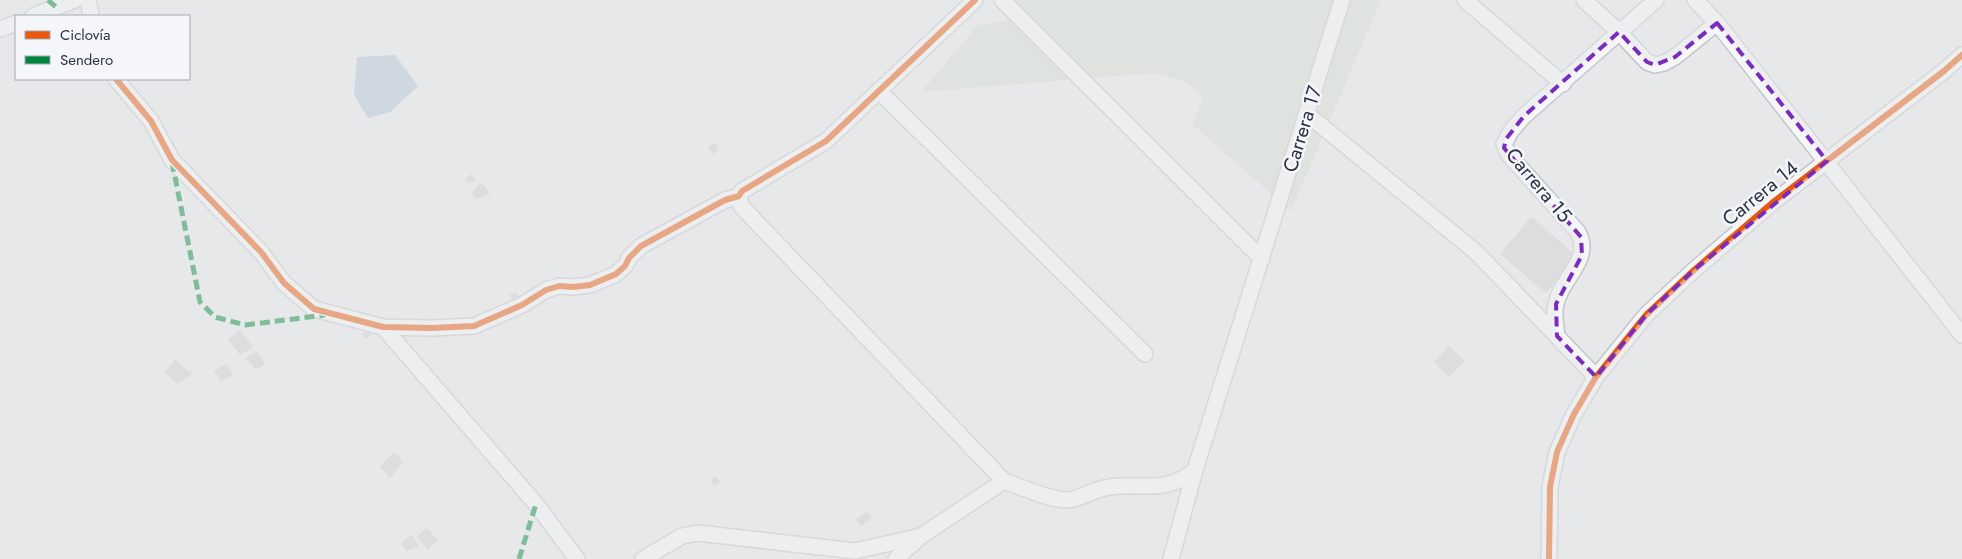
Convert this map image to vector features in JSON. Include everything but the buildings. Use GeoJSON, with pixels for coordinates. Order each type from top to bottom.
{"type":"FeatureCollection","features":[{"type":"Feature","properties":{"kind":"street"},"geometry":{"type":"LineString","coordinates":[[36,15],[75,0]]}},
{"type":"Feature","properties":{"kind":"street"},"geometry":{"type":"LineString","coordinates":[[88,0],[91,15]]}},
{"type":"Feature","properties":{"kind":"street"},"geometry":{"type":"LineString","coordinates":[[117,80],[151,121],[172,160],[261,252],[284,283],[314,308],[383,327],[432,328],[474,326],[522,305],[546,290],[559,286],[590,285],[616,274],[626,266],[629,258],[641,246],[725,200],[739,196],[742,191],[826,141],[975,0]]}},
{"type":"Feature","properties":{"kind":"street"},"geometry":{"type":"LineString","coordinates":[[1002,0],[1262,259]]}},
{"type":"Feature","properties":{"kind":"street","name":"Carrera 17"},"geometry":{"type":"LineString","coordinates":[[1172,559],[1195,470],[1342,0]]}},
{"type":"Feature","properties":{"kind":"street"},"geometry":{"type":"LineString","coordinates":[[1465,0],[1563,84]]}},
{"type":"Feature","properties":{"kind":"street"},"geometry":{"type":"LineString","coordinates":[[1584,0],[1619,32],[1647,62],[1655,65],[1675,57],[1717,23]]}},
{"type":"Feature","properties":{"kind":"street","name":"Carrera 15"},"geometry":{"type":"LineString","coordinates":[[1557,336],[1556,304],[1563,287],[1582,255],[1581,237],[1508,154],[1504,144],[1511,131],[1524,116],[1563,84],[1656,0]]}},
{"type":"Feature","properties":{"kind":"street"},"geometry":{"type":"LineString","coordinates":[[1694,0],[1717,23],[1962,335]]}},
{"type":"Feature","properties":{"kind":"street"},"geometry":{"type":"LineString","coordinates":[[0,29],[15,23]]}},
{"type":"Feature","properties":{"kind":"street","name":"Carrera 14"},"geometry":{"type":"LineString","coordinates":[[1549,559],[1550,486],[1557,452],[1574,414],[1596,377],[1646,315],[1694,270],[1772,203],[1944,71],[1962,54]]}},
{"type":"Feature","properties":{"kind":"street"},"geometry":{"type":"LineString","coordinates":[[879,91],[1145,354]]}},
{"type":"Feature","properties":{"kind":"street"},"geometry":{"type":"LineString","coordinates":[[1307,114],[1476,252],[1596,377]]}},
{"type":"Feature","properties":{"kind":"street"},"geometry":{"type":"LineString","coordinates":[[739,196],[741,206],[1004,481],[1065,500],[1077,498],[1110,486],[1160,486],[1170,484],[1186,477],[1195,470]]}},
{"type":"Feature","properties":{"kind":"street"},"geometry":{"type":"LineString","coordinates":[[383,327],[536,504],[577,559]]}},
{"type":"Feature","properties":{"kind":"street"},"geometry":{"type":"LineString","coordinates":[[896,559],[921,536],[1004,481]]}},
{"type":"Feature","properties":{"kind":"street"},"geometry":{"type":"LineString","coordinates":[[643,559],[682,536],[698,533],[855,551],[921,536]]}},
{"type":"Feature","properties":{"kind":"highlighted area"},"geometry":{"type":"Polygon","coordinates":[[[1717,23],[1827,161],[1694,270],[1646,315],[1596,377],[1557,336],[1556,304],[1582,255],[1581,237],[1504,148],[1506,139],[1524,116],[1619,32],[1647,62],[1655,65],[1675,57],[1717,23]]]}},
{"type":"Feature","properties":{"kind":"shaded area"},"geometry":{"type":"Polygon","coordinates":[[[1015,0],[1381,0],[1291,211],[1193,125],[1203,97],[1186,82],[1155,73],[921,92],[978,25],[1009,20],[1015,0]]]}},
{"type":"Feature","properties":{"kind":"water"},"geometry":{"type":"Polygon","coordinates":[[[395,55],[418,86],[390,112],[368,118],[354,95],[357,57],[395,55]]]}},
{"type":"Feature","properties":{"kind":"marked path"},"geometry":{"type":"LineString","coordinates":[[48,0],[56,7]]}},
{"type":"Feature","properties":{"kind":"marked path"},"geometry":{"type":"LineString","coordinates":[[172,162],[200,302],[215,317],[245,325],[325,315]]}},
{"type":"Feature","properties":{"kind":"marked path"},"geometry":{"type":"LineString","coordinates":[[519,559],[536,504]]}},
{"type":"Feature","properties":{"kind":"cycle path"},"geometry":{"type":"LineString","coordinates":[[117,80],[151,121],[172,160],[261,252],[284,283],[314,309],[383,327],[432,328],[474,326],[522,305],[546,290],[559,286],[590,285],[616,274],[641,246],[725,200],[739,196],[742,191],[826,141],[975,0]]}},
{"type":"Feature","properties":{"kind":"cycle path"},"geometry":{"type":"LineString","coordinates":[[1549,559],[1550,487],[1557,452],[1574,414],[1596,377],[1646,315],[1694,270],[1772,203],[1944,71],[1962,55]]}}]}
